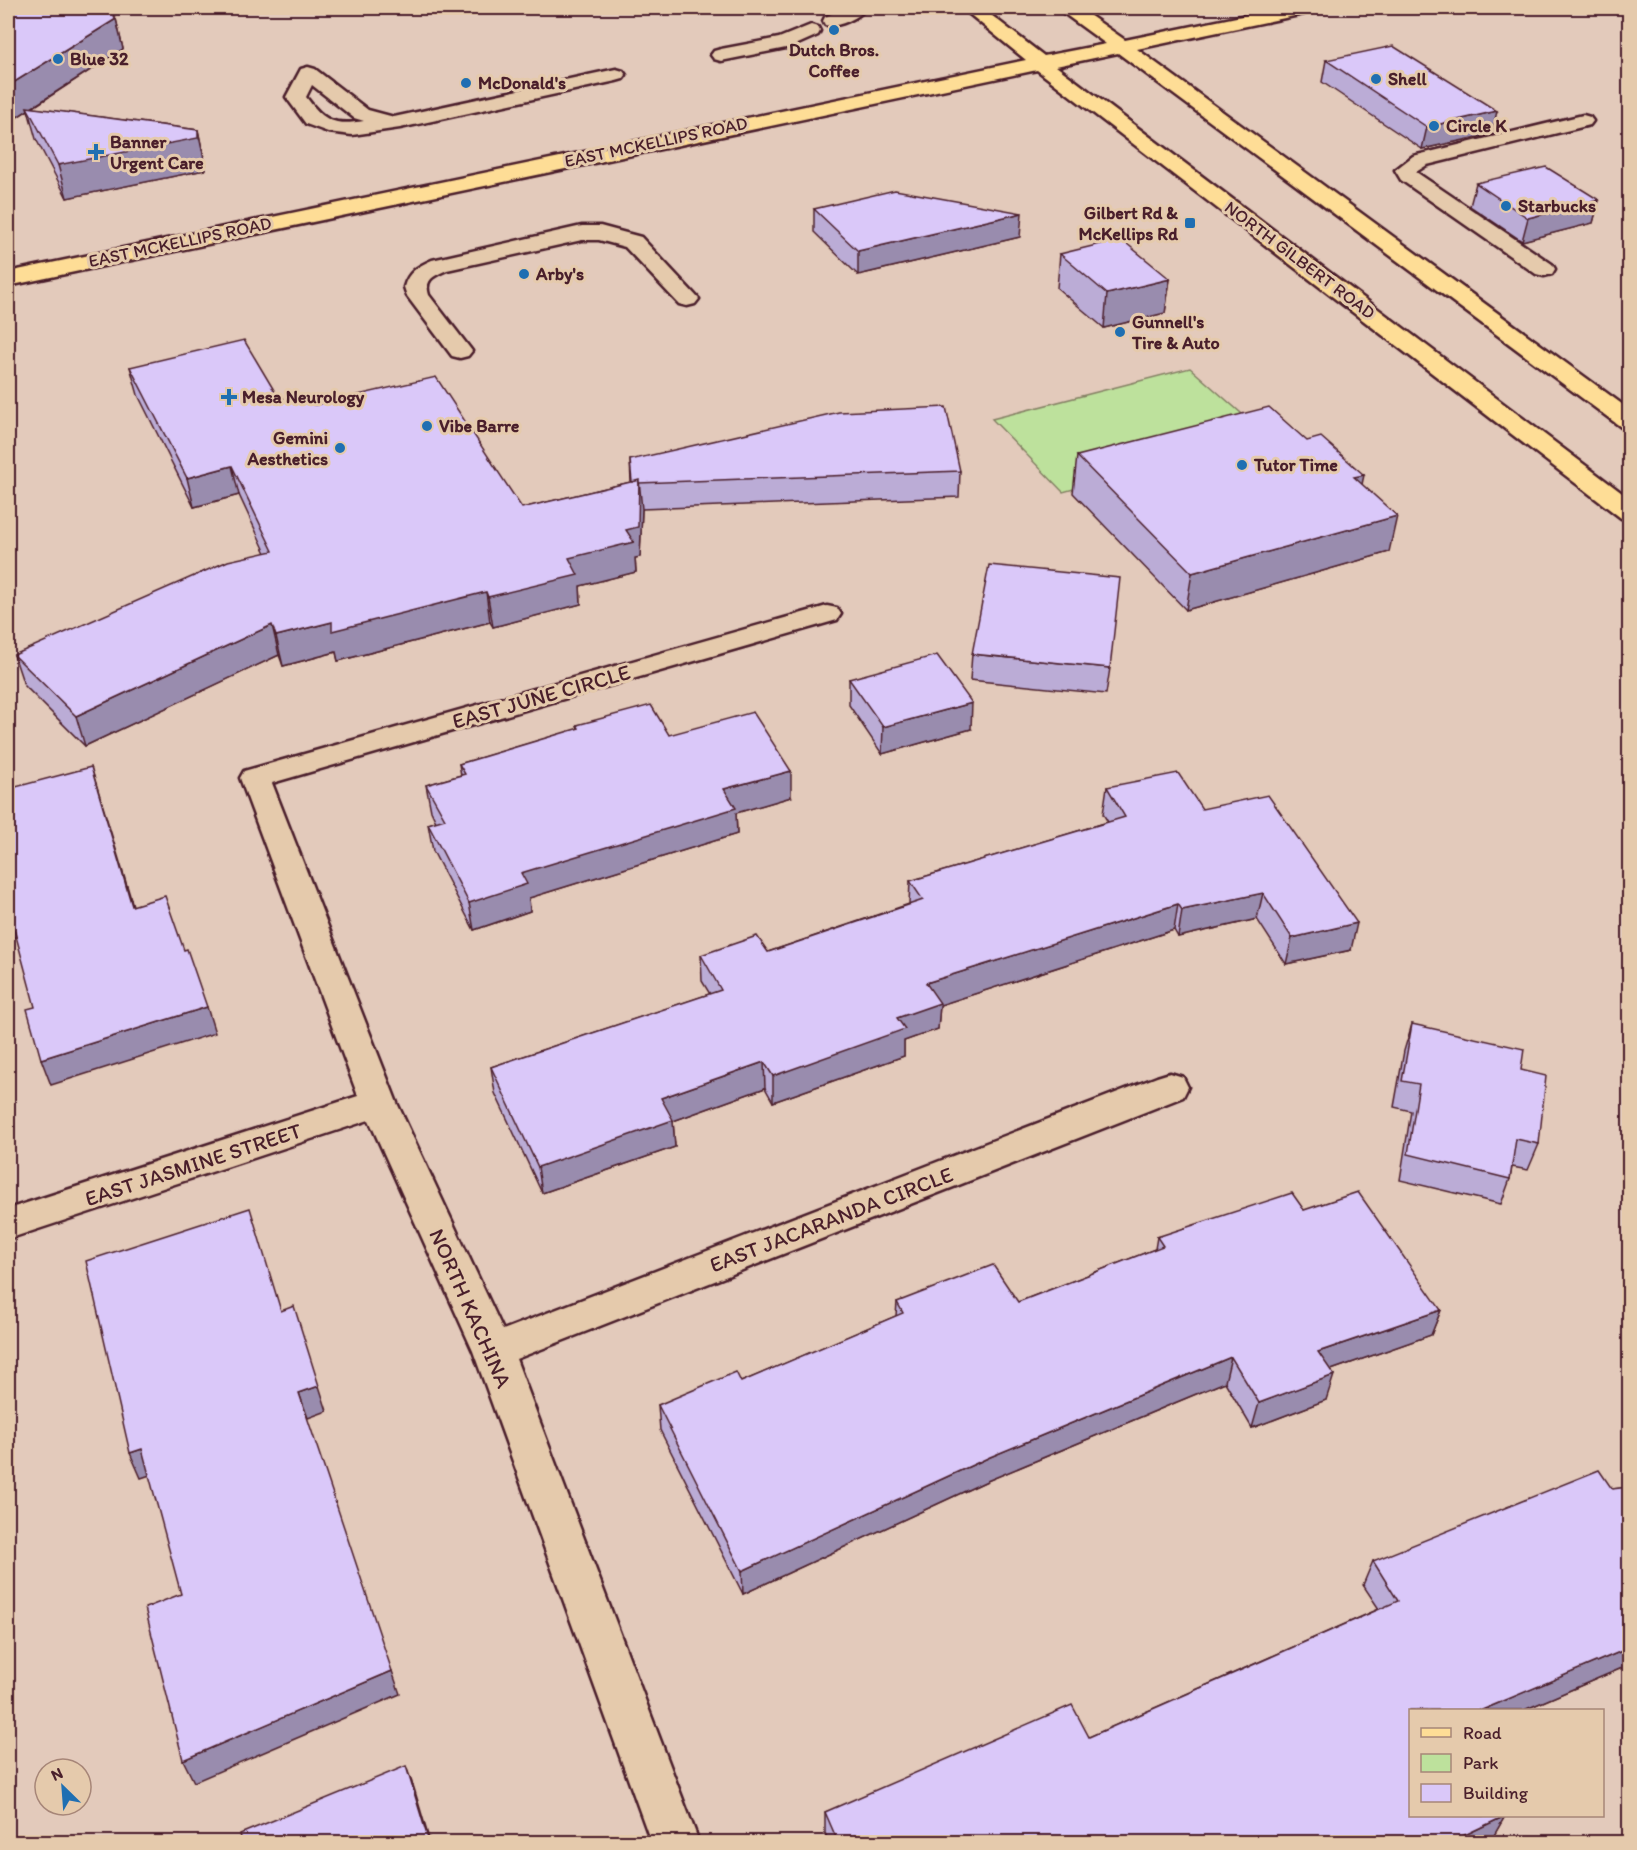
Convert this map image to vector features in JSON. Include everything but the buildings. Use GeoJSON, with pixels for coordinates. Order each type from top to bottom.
{"type":"FeatureCollection","features":[{"type":"Feature","properties":{"kind":"main road","name":"NORTH GILBERT ROAD"},"geometry":{"type":"LineString","coordinates":[[971,8],[1629,512]]}},
{"type":"Feature","properties":{"kind":"main road"},"geometry":{"type":"LineString","coordinates":[[1068,8],[1629,422]]}},
{"type":"Feature","properties":{"kind":"main road","name":"EAST MCKELLIPS ROAD"},"geometry":{"type":"LineString","coordinates":[[8,279],[1304,8]]}},
{"type":"Feature","properties":{"kind":"street"},"geometry":{"type":"LineString","coordinates":[[832,21],[857,8]]}},
{"type":"Feature","properties":{"kind":"street"},"geometry":{"type":"LineString","coordinates":[[721,55],[784,42],[811,31]]}},
{"type":"Feature","properties":{"kind":"street"},"geometry":{"type":"LineString","coordinates":[[393,123],[361,114],[308,73],[296,96],[313,120],[328,126],[352,129],[393,123],[616,75]]}},
{"type":"Feature","properties":{"kind":"street"},"geometry":{"type":"LineString","coordinates":[[1544,270],[1408,176],[1405,170],[1420,160],[1582,121]]}},
{"type":"Feature","properties":{"kind":"street"},"geometry":{"type":"LineString","coordinates":[[460,351],[418,296],[415,287],[417,279],[440,264],[582,233],[600,233],[633,242],[687,299]]}},
{"type":"Feature","properties":{"kind":"street","name":"EAST JUNE CIRCLE"},"geometry":{"type":"LineString","coordinates":[[255,778],[827,614]]}},
{"type":"Feature","properties":{"kind":"street","name":"NORTH KACHINA"},"geometry":{"type":"LineString","coordinates":[[255,778],[379,1103],[493,1351],[675,1842]]}},
{"type":"Feature","properties":{"kind":"street","name":"EAST JACARANDA CIRCLE"},"geometry":{"type":"LineString","coordinates":[[493,1351],[1170,1087]]}},
{"type":"Feature","properties":{"kind":"street","name":"EAST JASMINE STREET"},"geometry":{"type":"LineString","coordinates":[[8,1224],[379,1103]]}},
{"type":"Feature","properties":{"kind":"green space"},"geometry":{"type":"Polygon","coordinates":[[[1190,368],[1267,436],[1063,492],[992,419],[1190,368]]]}},
{"type":"Feature","properties":{"kind":"place","name":"Dutch Bros. Coffee"},"geometry":{"type":"Point","coordinates":[834,30]}},
{"type":"Feature","properties":{"kind":"place","name":"Blue 32"},"geometry":{"type":"Point","coordinates":[58,59]}},
{"type":"Feature","properties":{"kind":"place","name":"Shell"},"geometry":{"type":"Point","coordinates":[1376,79]}},
{"type":"Feature","properties":{"kind":"place","name":"McDonald's"},"geometry":{"type":"Point","coordinates":[466,83]}},
{"type":"Feature","properties":{"kind":"place","name":"Circle K"},"geometry":{"type":"Point","coordinates":[1434,126]}},
{"type":"Feature","properties":{"kind":"place","name":"Banner Urgent Care"},"geometry":{"type":"Point","coordinates":[96,152]}},
{"type":"Feature","properties":{"kind":"place","name":"Starbucks"},"geometry":{"type":"Point","coordinates":[1506,206]}},
{"type":"Feature","properties":{"kind":"place","name":"Gilbert Rd & McKellips Rd"},"geometry":{"type":"Point","coordinates":[1190,223]}},
{"type":"Feature","properties":{"kind":"place","name":"Arby's"},"geometry":{"type":"Point","coordinates":[524,274]}},
{"type":"Feature","properties":{"kind":"place","name":"Gunnell's Tire & Auto"},"geometry":{"type":"Point","coordinates":[1120,332]}},
{"type":"Feature","properties":{"kind":"place","name":"Mesa Neurology"},"geometry":{"type":"Point","coordinates":[229,397]}},
{"type":"Feature","properties":{"kind":"place","name":"Vibe Barre"},"geometry":{"type":"Point","coordinates":[427,426]}},
{"type":"Feature","properties":{"kind":"place","name":"Gemini Aesthetics"},"geometry":{"type":"Point","coordinates":[340,448]}},
{"type":"Feature","properties":{"kind":"place","name":"Tutor Time"},"geometry":{"type":"Point","coordinates":[1242,465]}}]}
